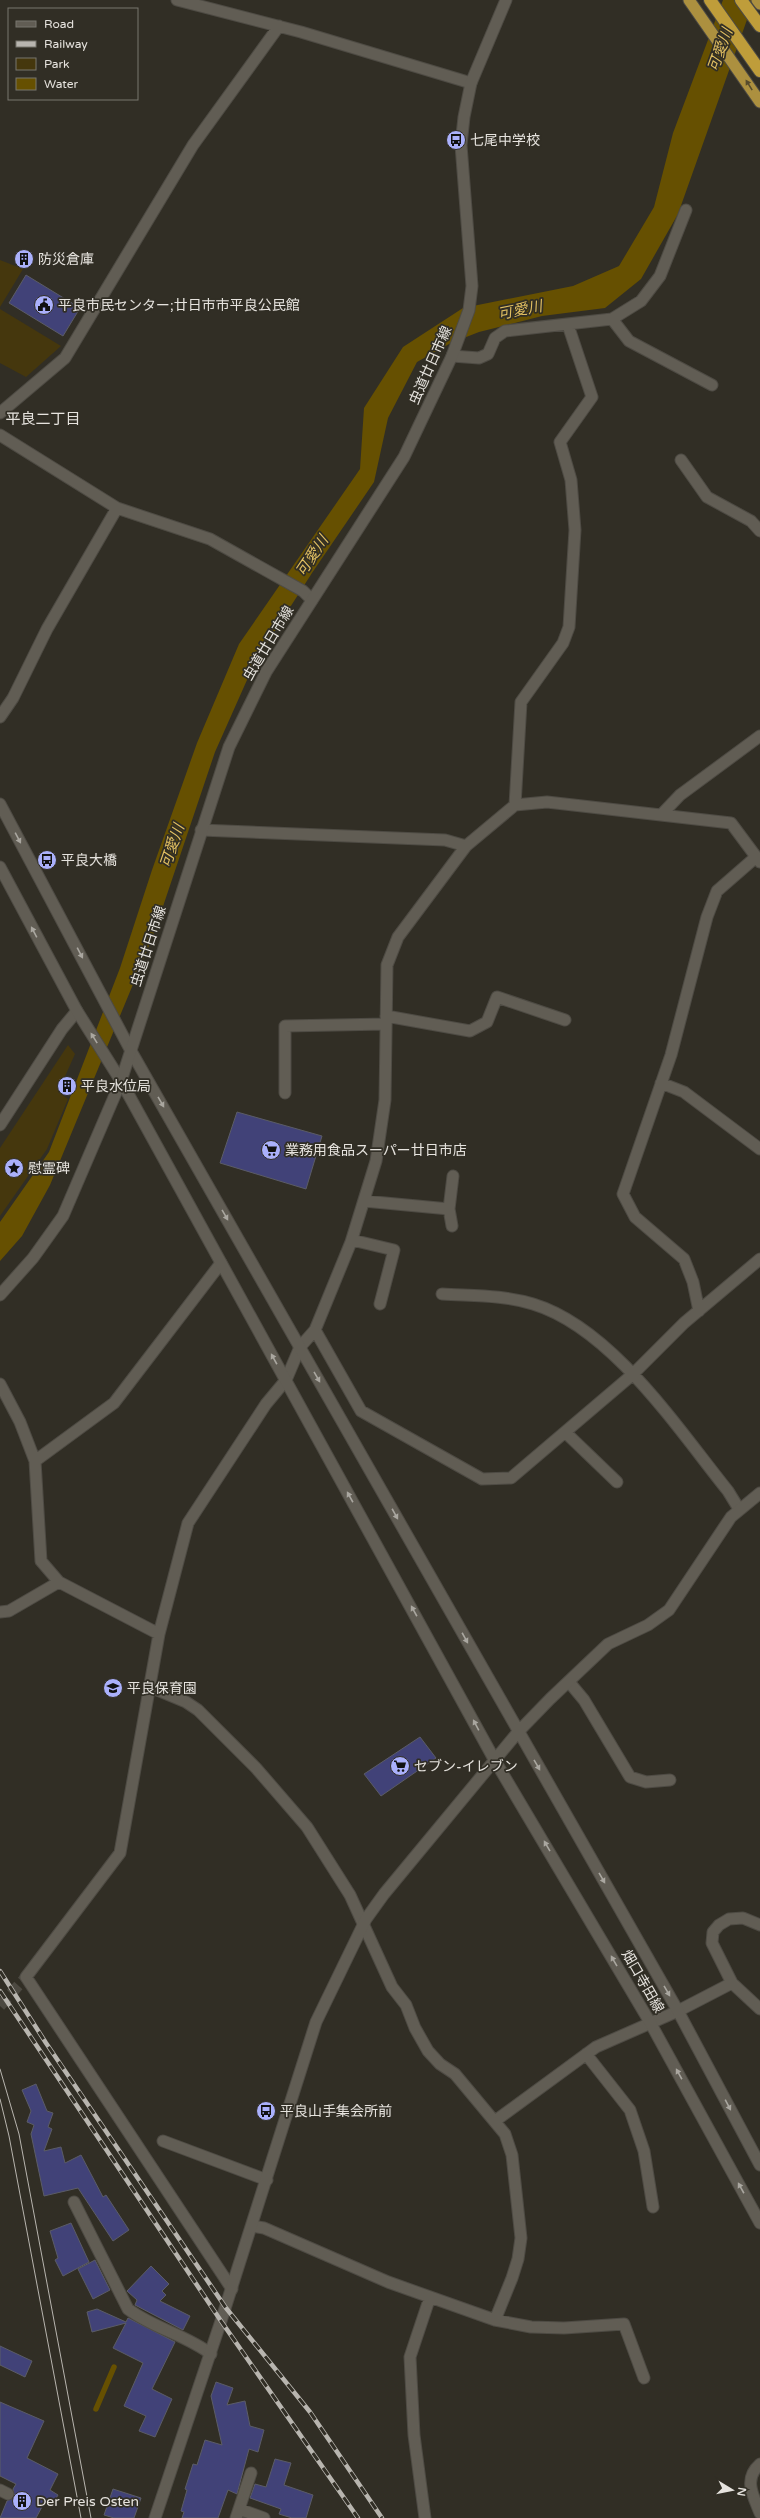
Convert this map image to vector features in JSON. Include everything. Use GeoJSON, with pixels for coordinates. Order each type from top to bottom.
{"type":"FeatureCollection","features":[{"type":"Feature","properties":{"kind":"highway"},"geometry":{"type":"LineString","coordinates":[[689,0],[739,69],[760,102]]}},
{"type":"Feature","properties":{"kind":"highway"},"geometry":{"type":"LineString","coordinates":[[710,0],[760,71]]}},
{"type":"Feature","properties":{"kind":"highway"},"geometry":{"type":"LineString","coordinates":[[741,0],[760,26]]}},
{"type":"Feature","properties":{"kind":"highway"},"geometry":{"type":"LineString","coordinates":[[757,0],[760,4]]}},
{"type":"Feature","properties":{"kind":"street"},"geometry":{"type":"LineString","coordinates":[[177,0],[279,26],[471,84]]}},
{"type":"Feature","properties":{"kind":"street","name":"虫道廿日市線"},"geometry":{"type":"LineString","coordinates":[[0,1295],[33,1258],[63,1216],[120,1081],[228,747],[266,672],[404,457],[453,351],[469,310],[472,286],[461,145],[464,117],[471,84],[506,0]]}},
{"type":"Feature","properties":{"kind":"street"},"geometry":{"type":"LineString","coordinates":[[0,413],[65,358],[193,145],[279,26]]}},
{"type":"Feature","properties":{"kind":"street"},"geometry":{"type":"LineString","coordinates":[[453,351],[479,358],[488,354],[495,338],[505,331],[612,319],[641,301],[660,276],[686,210]]}},
{"type":"Feature","properties":{"kind":"street"},"geometry":{"type":"LineString","coordinates":[[612,319],[629,341],[712,385]]}},
{"type":"Feature","properties":{"kind":"street"},"geometry":{"type":"LineString","coordinates":[[515,805],[521,702],[562,643],[569,627],[576,530],[571,480],[560,442],[592,397],[568,325]]}},
{"type":"Feature","properties":{"kind":"street"},"geometry":{"type":"LineString","coordinates":[[0,435],[117,508],[210,539],[303,591],[312,600]]}},
{"type":"Feature","properties":{"kind":"street"},"geometry":{"type":"LineString","coordinates":[[681,460],[707,497],[751,521],[760,531]]}},
{"type":"Feature","properties":{"kind":"street"},"geometry":{"type":"LineString","coordinates":[[0,717],[13,698],[47,629],[117,508]]}},
{"type":"Feature","properties":{"kind":"street"},"geometry":{"type":"LineString","coordinates":[[661,815],[680,795],[760,736]]}},
{"type":"Feature","properties":{"kind":"street"},"geometry":{"type":"LineString","coordinates":[[232,2290],[26,1977],[120,1854],[159,1634],[188,1523],[266,1404],[286,1380],[300,1347],[315,1330],[352,1240],[376,1161],[385,1100],[387,966],[398,937],[466,846],[515,805],[547,802],[731,823],[758,860],[717,891],[707,917],[671,1055],[623,1194],[635,1216],[684,1258],[693,1282],[698,1311]]}},
{"type":"Feature","properties":{"kind":"street"},"geometry":{"type":"LineString","coordinates":[[0,804],[131,1050],[678,2011],[760,2165]]}},
{"type":"Feature","properties":{"kind":"street"},"geometry":{"type":"LineString","coordinates":[[201,830],[445,840],[466,846]]}},
{"type":"Feature","properties":{"kind":"street","name":"畑口寺田線"},"geometry":{"type":"LineString","coordinates":[[0,867],[78,1013],[120,1081],[494,1759],[651,2024],[760,2223]]}},
{"type":"Feature","properties":{"kind":"street"},"geometry":{"type":"LineString","coordinates":[[285,1093],[285,1026],[386,1020],[470,1031],[487,1022],[497,997],[566,1020]]}},
{"type":"Feature","properties":{"kind":"street"},"geometry":{"type":"LineString","coordinates":[[0,1125],[62,1029],[78,1013]]}},
{"type":"Feature","properties":{"kind":"street"},"geometry":{"type":"LineString","coordinates":[[661,1083],[684,1092],[760,1149]]}},
{"type":"Feature","properties":{"kind":"street"},"geometry":{"type":"LineString","coordinates":[[452,1226],[449,1208],[453,1176]]}},
{"type":"Feature","properties":{"kind":"street"},"geometry":{"type":"LineString","coordinates":[[364,1201],[449,1208]]}},
{"type":"Feature","properties":{"kind":"street"},"geometry":{"type":"LineString","coordinates":[[352,1240],[394,1250],[380,1304]]}},
{"type":"Feature","properties":{"kind":"street"},"geometry":{"type":"LineString","coordinates":[[315,1330],[361,1411],[482,1479],[511,1478],[632,1374],[698,1311],[760,1259]]}},
{"type":"Feature","properties":{"kind":"street"},"geometry":{"type":"LineString","coordinates":[[35,1461],[114,1403],[221,1263]]}},
{"type":"Feature","properties":{"kind":"street"},"geometry":{"type":"LineString","coordinates":[[442,1294],[504,1298],[534,1304],[576,1324],[614,1355],[632,1374],[723,1485],[739,1509]]}},
{"type":"Feature","properties":{"kind":"street"},"geometry":{"type":"LineString","coordinates":[[0,1384],[20,1422],[35,1461],[41,1561],[59,1582],[159,1634]]}},
{"type":"Feature","properties":{"kind":"street"},"geometry":{"type":"LineString","coordinates":[[565,1432],[617,1482]]}},
{"type":"Feature","properties":{"kind":"street"},"geometry":{"type":"LineString","coordinates":[[155,2518],[232,2290],[316,2022],[363,1925],[384,1894],[471,1790],[494,1759],[518,1732],[608,1644],[648,1625],[669,1610],[721,1531],[739,1509],[760,1493]]}},
{"type":"Feature","properties":{"kind":"street"},"geometry":{"type":"LineString","coordinates":[[0,1612],[9,1611],[59,1582]]}},
{"type":"Feature","properties":{"kind":"street"},"geometry":{"type":"LineString","coordinates":[[569,1682],[584,1700],[630,1777],[646,1782],[670,1780]]}},
{"type":"Feature","properties":{"kind":"street"},"geometry":{"type":"LineString","coordinates":[[150,1687],[186,1702],[198,1710],[264,1777],[315,1837],[350,1895],[394,1991],[406,2005],[415,2028],[428,2051],[440,2064],[455,2074],[496,2121],[505,2134],[512,2156],[521,2238],[514,2272],[495,2320]]}},
{"type":"Feature","properties":{"kind":"street"},"geometry":{"type":"LineString","coordinates":[[760,1925],[743,1918],[729,1919],[719,1925],[713,1932],[712,1943],[732,1983],[760,2009]]}},
{"type":"Feature","properties":{"kind":"street"},"geometry":{"type":"LineString","coordinates":[[496,2121],[604,2042],[651,2024],[732,1983]]}},
{"type":"Feature","properties":{"kind":"street"},"geometry":{"type":"LineString","coordinates":[[586,2054],[630,2110],[644,2151],[653,2207]]}},
{"type":"Feature","properties":{"kind":"street"},"geometry":{"type":"LineString","coordinates":[[163,2141],[267,2180]]}},
{"type":"Feature","properties":{"kind":"street"},"geometry":{"type":"LineString","coordinates":[[74,2202],[128,2309],[143,2319],[200,2346],[211,2354]]}},
{"type":"Feature","properties":{"kind":"street"},"geometry":{"type":"LineString","coordinates":[[252,2226],[264,2228],[388,2282],[495,2320],[531,2327],[564,2328],[624,2324],[644,2378]]}},
{"type":"Feature","properties":{"kind":"street"},"geometry":{"type":"LineString","coordinates":[[424,2518],[414,2435],[410,2357],[430,2297]]}},
{"type":"Feature","properties":{"kind":"street"},"geometry":{"type":"LineString","coordinates":[[760,2464],[752,2471],[750,2481],[760,2513]]}},
{"type":"Feature","properties":{"kind":"street"},"geometry":{"type":"LineString","coordinates":[[251,2473],[237,2514],[264,2518]]}},
{"type":"Feature","properties":{"kind":"green space"},"geometry":{"type":"Polygon","coordinates":[[[0,260],[23,269],[0,307],[0,260]]]}},
{"type":"Feature","properties":{"kind":"green space"},"geometry":{"type":"Polygon","coordinates":[[[0,309],[61,346],[26,377],[0,363],[0,309]]]}},
{"type":"Feature","properties":{"kind":"green space"},"geometry":{"type":"Polygon","coordinates":[[[68,1045],[75,1054],[58,1092],[68,1099],[47,1149],[0,1216],[0,1148],[68,1045]]]}},
{"type":"Feature","properties":{"kind":"water","name":"可愛川"},"geometry":{"type":"Polygon","coordinates":[[[723,0],[754,0],[678,214],[641,279],[605,308],[542,316],[479,332],[451,343],[417,362],[388,418],[374,482],[312,573],[255,662],[215,752],[153,936],[50,1185],[22,1236],[0,1261],[0,1222],[49,1152],[120,968],[152,870],[197,743],[239,644],[360,469],[364,408],[403,347],[463,308],[573,286],[619,266],[654,207],[673,133],[723,0]]]}},
{"type":"Feature","properties":{"kind":"building","name":"平良市民センター;廿日市市平良公民館"},"geometry":{"type":"Polygon","coordinates":[[[26,275],[80,308],[63,336],[9,303],[26,275]]]}},
{"type":"Feature","properties":{"kind":"building","name":"業務用食品スーパー廿日市店"},"geometry":{"type":"Polygon","coordinates":[[[237,1112],[322,1136],[306,1189],[220,1163],[237,1112]]]}},
{"type":"Feature","properties":{"kind":"building","name":"セブン-イレブン"},"geometry":{"type":"Polygon","coordinates":[[[420,1737],[436,1758],[381,1796],[364,1774],[420,1737]]]}},
{"type":"Feature","properties":{"kind":"building"},"geometry":{"type":"Polygon","coordinates":[[[36,2084],[47,2111],[53,2113],[48,2127],[52,2129],[44,2151],[61,2147],[65,2163],[81,2155],[103,2197],[106,2195],[129,2230],[113,2241],[78,2188],[44,2196],[31,2134],[34,2125],[27,2122],[31,2111],[22,2090],[36,2084]]]}},
{"type":"Feature","properties":{"kind":"building"},"geometry":{"type":"Polygon","coordinates":[[[71,2223],[89,2262],[63,2276],[55,2260],[58,2258],[50,2231],[71,2223]]]}},
{"type":"Feature","properties":{"kind":"building"},"geometry":{"type":"Polygon","coordinates":[[[95,2260],[110,2290],[93,2299],[78,2269],[95,2260]]]}},
{"type":"Feature","properties":{"kind":"building"},"geometry":{"type":"Polygon","coordinates":[[[151,2266],[169,2284],[162,2291],[166,2295],[160,2301],[190,2316],[183,2330],[135,2305],[137,2300],[127,2291],[151,2266]]]}},
{"type":"Feature","properties":{"kind":"building"},"geometry":{"type":"Polygon","coordinates":[[[97,2309],[126,2322],[128,2318],[175,2342],[152,2389],[172,2399],[155,2437],[139,2431],[146,2416],[124,2406],[143,2363],[113,2348],[126,2323],[92,2332],[87,2312],[97,2309]]]}},
{"type":"Feature","properties":{"kind":"building"},"geometry":{"type":"Polygon","coordinates":[[[0,2346],[32,2361],[25,2377],[0,2365],[0,2346]]]}},
{"type":"Feature","properties":{"kind":"building"},"geometry":{"type":"Polygon","coordinates":[[[216,2382],[233,2388],[227,2405],[245,2401],[250,2426],[264,2430],[258,2452],[249,2449],[237,2494],[228,2490],[218,2518],[182,2518],[184,2512],[181,2511],[187,2490],[185,2489],[193,2464],[197,2465],[205,2440],[222,2445],[211,2396],[216,2382]]]}},
{"type":"Feature","properties":{"kind":"building"},"geometry":{"type":"Polygon","coordinates":[[[0,2402],[44,2421],[27,2458],[58,2474],[50,2490],[58,2495],[51,2507],[44,2503],[36,2518],[0,2518],[7,2501],[14,2497],[13,2489],[16,2484],[0,2476],[0,2402]]]}},
{"type":"Feature","properties":{"kind":"building"},"geometry":{"type":"Polygon","coordinates":[[[275,2459],[291,2463],[284,2485],[313,2495],[306,2518],[292,2518],[279,2514],[281,2509],[250,2498],[255,2484],[266,2487],[275,2459]]]}},
{"type":"Feature","properties":{"kind":"building"},"geometry":{"type":"Polygon","coordinates":[[[113,2489],[141,2498],[134,2518],[114,2518],[104,2515],[113,2489]]]}},
{"type":"Feature","properties":{"kind":"waterway"},"geometry":{"type":"LineString","coordinates":[[96,2409],[114,2367]]}},
{"type":"Feature","properties":{"kind":"tunnel"},"geometry":{"type":"LineString","coordinates":[[0,2006],[26,1977]]}},
{"type":"Feature","properties":{"kind":"tram line"},"geometry":{"type":"LineString","coordinates":[[0,2069],[19,2134],[91,2518]]}},
{"type":"Feature","properties":{"kind":"tram line"},"geometry":{"type":"LineString","coordinates":[[0,2099],[9,2136],[81,2518]]}},
{"type":"Feature","properties":{"kind":"railway"},"geometry":{"type":"LineString","coordinates":[[0,1971],[46,2043],[226,2308],[310,2412],[382,2518]]}},
{"type":"Feature","properties":{"kind":"railway"},"geometry":{"type":"LineString","coordinates":[[0,1991],[221,2321],[358,2518]]}},
{"type":"Feature","properties":{"kind":"place","name":"七尾中学校"},"geometry":{"type":"Point","coordinates":[456,140]}},
{"type":"Feature","properties":{"kind":"place","name":"防災倉庫"},"geometry":{"type":"Point","coordinates":[24,259]}},
{"type":"Feature","properties":{"kind":"place","name":"平良市民センター;廿日市市平良公民館"},"geometry":{"type":"Point","coordinates":[44,305]}},
{"type":"Feature","properties":{"kind":"place","name":"平良大橋"},"geometry":{"type":"Point","coordinates":[47,860]}},
{"type":"Feature","properties":{"kind":"place","name":"平良水位局"},"geometry":{"type":"Point","coordinates":[67,1086]}},
{"type":"Feature","properties":{"kind":"place","name":"業務用食品スーパー廿日市店"},"geometry":{"type":"Point","coordinates":[271,1150]}},
{"type":"Feature","properties":{"kind":"place","name":"慰霊碑"},"geometry":{"type":"Point","coordinates":[14,1168]}},
{"type":"Feature","properties":{"kind":"place","name":"平良保育園"},"geometry":{"type":"Point","coordinates":[113,1688]}},
{"type":"Feature","properties":{"kind":"place","name":"セブン-イレブン"},"geometry":{"type":"Point","coordinates":[400,1766]}},
{"type":"Feature","properties":{"kind":"place","name":"平良山手集会所前"},"geometry":{"type":"Point","coordinates":[266,2111]}},
{"type":"Feature","properties":{"kind":"place","name":"Der Preis Osten"},"geometry":{"type":"Point","coordinates":[22,2501]}},
{"type":"Feature","properties":{"kind":"district","name":"平良二丁目"},"geometry":{"type":"Point","coordinates":[43,419]}}]}
